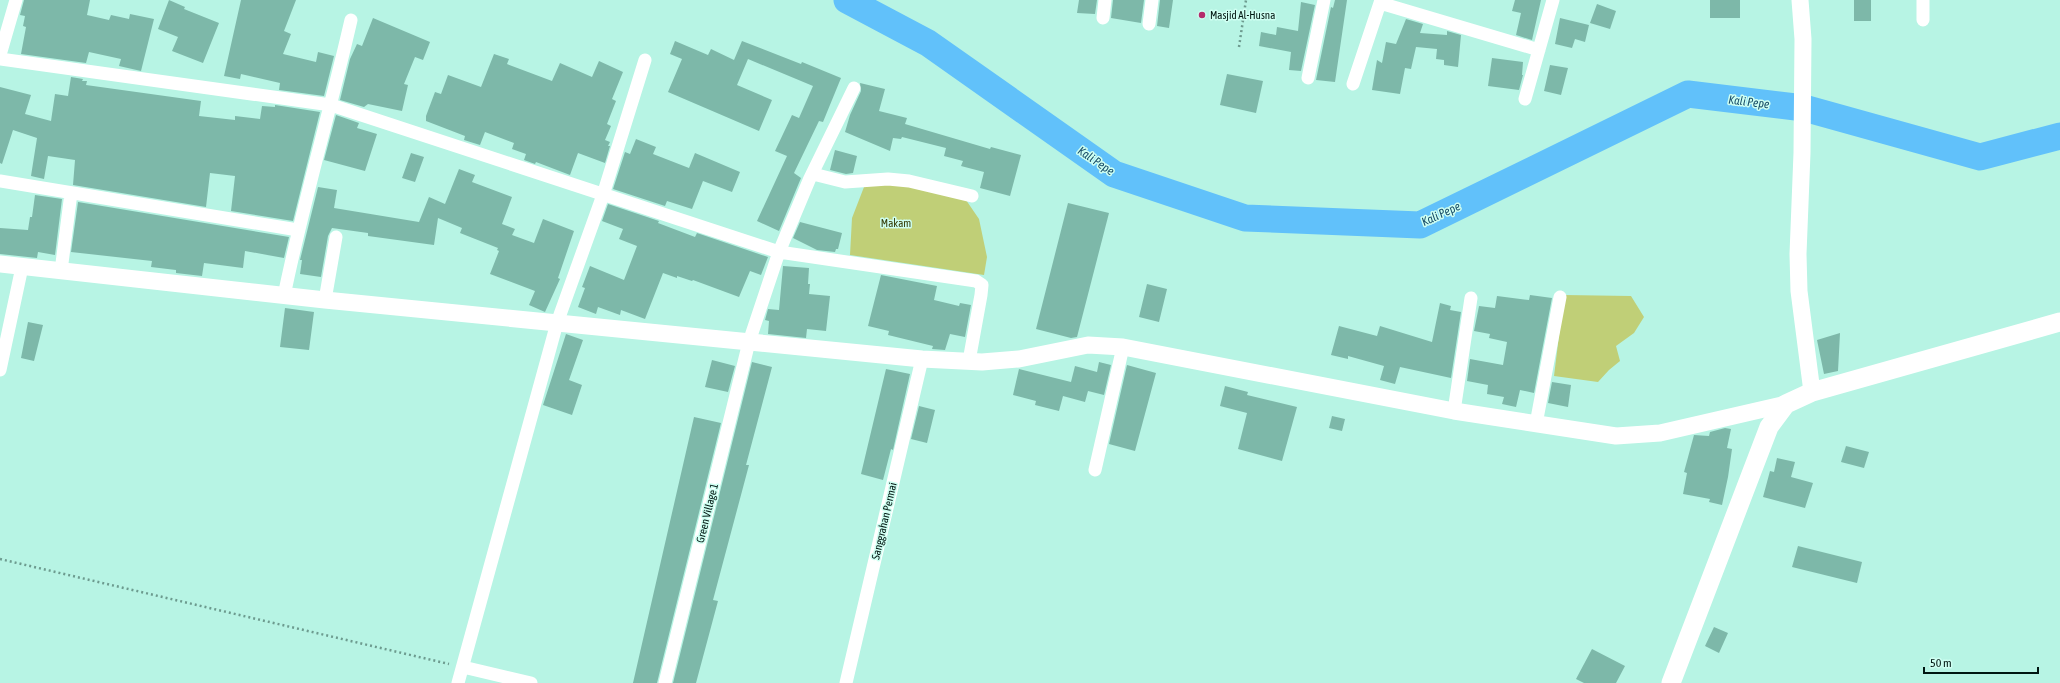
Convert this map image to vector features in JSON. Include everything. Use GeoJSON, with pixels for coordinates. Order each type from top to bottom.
{"type":"FeatureCollection","features":[{"type":"Feature","properties":{"kind":"main road"},"geometry":{"type":"LineString","coordinates":[[1671,683],[1769,427],[1786,404],[1812,392],[2060,322]]}},
{"type":"Feature","properties":{"kind":"street"},"geometry":{"type":"LineString","coordinates":[[0,55],[16,0]]}},
{"type":"Feature","properties":{"kind":"street"},"geometry":{"type":"LineString","coordinates":[[1103,18],[1105,0]]}},
{"type":"Feature","properties":{"kind":"street"},"geometry":{"type":"LineString","coordinates":[[1149,24],[1152,0]]}},
{"type":"Feature","properties":{"kind":"street"},"geometry":{"type":"LineString","coordinates":[[1308,78],[1324,0]]}},
{"type":"Feature","properties":{"kind":"street"},"geometry":{"type":"LineString","coordinates":[[1525,99],[1553,0]]}},
{"type":"Feature","properties":{"kind":"street"},"geometry":{"type":"LineString","coordinates":[[1800,0],[1803,63],[1802,152],[1798,254],[1799,292],[1812,392]]}},
{"type":"Feature","properties":{"kind":"street"},"geometry":{"type":"LineString","coordinates":[[1922,20],[1923,0]]}},
{"type":"Feature","properties":{"kind":"street"},"geometry":{"type":"LineString","coordinates":[[1352,84],[1381,1],[1539,50]]}},
{"type":"Feature","properties":{"kind":"street"},"geometry":{"type":"LineString","coordinates":[[284,296],[298,230],[331,105],[351,20]]}},
{"type":"Feature","properties":{"kind":"street"},"geometry":{"type":"LineString","coordinates":[[0,59],[331,105],[779,252],[976,281],[982,285],[969,362]]}},
{"type":"Feature","properties":{"kind":"street"},"geometry":{"type":"LineString","coordinates":[[458,683],[557,323],[604,195],[645,60]]}},
{"type":"Feature","properties":{"kind":"street","name":"Green Village 1"},"geometry":{"type":"LineString","coordinates":[[665,683],[749,342],[779,252],[813,174],[854,88]]}},
{"type":"Feature","properties":{"kind":"street"},"geometry":{"type":"LineString","coordinates":[[813,174],[845,182],[874,179],[909,181],[972,196]]}},
{"type":"Feature","properties":{"kind":"street"},"geometry":{"type":"LineString","coordinates":[[0,181],[298,230]]}},
{"type":"Feature","properties":{"kind":"street"},"geometry":{"type":"LineString","coordinates":[[61,271],[71,193]]}},
{"type":"Feature","properties":{"kind":"street"},"geometry":{"type":"LineString","coordinates":[[325,300],[336,237]]}},
{"type":"Feature","properties":{"kind":"street"},"geometry":{"type":"LineString","coordinates":[[0,264],[284,296],[922,359],[969,362],[1019,359],[1088,345],[1123,347],[1454,411],[1616,436],[1660,433],[1786,404]]}},
{"type":"Feature","properties":{"kind":"street"},"geometry":{"type":"LineString","coordinates":[[0,370],[22,267]]}},
{"type":"Feature","properties":{"kind":"street"},"geometry":{"type":"LineString","coordinates":[[1536,424],[1560,297]]}},
{"type":"Feature","properties":{"kind":"street"},"geometry":{"type":"LineString","coordinates":[[1454,411],[1471,298]]}},
{"type":"Feature","properties":{"kind":"street"},"geometry":{"type":"LineString","coordinates":[[1095,470],[1123,347]]}},
{"type":"Feature","properties":{"kind":"street","name":"Sanggrahan Permai"},"geometry":{"type":"LineString","coordinates":[[846,683],[922,359]]}},
{"type":"Feature","properties":{"kind":"street"},"geometry":{"type":"LineString","coordinates":[[463,667],[531,683]]}},
{"type":"Feature","properties":{"kind":"path"},"geometry":{"type":"LineString","coordinates":[[1239,47],[1246,0]]}},
{"type":"Feature","properties":{"kind":"path"},"geometry":{"type":"LineString","coordinates":[[0,559],[463,667]]}},
{"type":"Feature","properties":{"kind":"green space","name":"Makam"},"geometry":{"type":"Polygon","coordinates":[[[884,183],[905,186],[966,200],[979,219],[987,257],[984,275],[850,255],[852,218],[864,187],[884,183]]]}},
{"type":"Feature","properties":{"kind":"green space"},"geometry":{"type":"Polygon","coordinates":[[[1564,295],[1631,296],[1644,317],[1634,333],[1616,346],[1620,361],[1598,382],[1554,376],[1564,295]]]}},
{"type":"Feature","properties":{"kind":"building"},"geometry":{"type":"Polygon","coordinates":[[[24,0],[90,0],[87,15],[109,20],[111,15],[129,19],[130,14],[154,19],[141,71],[119,66],[121,59],[89,52],[86,63],[21,54],[26,27],[23,26],[25,16],[20,15],[24,0]]]}},
{"type":"Feature","properties":{"kind":"building"},"geometry":{"type":"Polygon","coordinates":[[[169,0],[185,7],[184,9],[219,23],[203,63],[172,51],[178,37],[158,29],[169,0]]]}},
{"type":"Feature","properties":{"kind":"building"},"geometry":{"type":"Polygon","coordinates":[[[241,0],[296,0],[284,31],[291,34],[283,54],[316,62],[318,52],[334,56],[324,96],[279,90],[280,83],[241,74],[240,79],[224,76],[241,0]]]}},
{"type":"Feature","properties":{"kind":"building"},"geometry":{"type":"Polygon","coordinates":[[[1079,0],[1097,0],[1095,14],[1077,13],[1079,0]]]}},
{"type":"Feature","properties":{"kind":"building"},"geometry":{"type":"Polygon","coordinates":[[[1113,0],[1144,0],[1141,23],[1111,18],[1113,0]]]}},
{"type":"Feature","properties":{"kind":"building"},"geometry":{"type":"Polygon","coordinates":[[[1160,0],[1173,0],[1169,28],[1157,26],[1160,0]]]}},
{"type":"Feature","properties":{"kind":"building"},"geometry":{"type":"Polygon","coordinates":[[[1335,0],[1347,0],[1335,82],[1316,80],[1331,7],[1333,8],[1335,0]]]}},
{"type":"Feature","properties":{"kind":"building"},"geometry":{"type":"Polygon","coordinates":[[[1515,0],[1541,0],[1532,40],[1516,35],[1521,13],[1512,11],[1515,0]]]}},
{"type":"Feature","properties":{"kind":"building"},"geometry":{"type":"Polygon","coordinates":[[[1710,0],[1740,0],[1740,18],[1710,18],[1710,0]]]}},
{"type":"Feature","properties":{"kind":"building"},"geometry":{"type":"Polygon","coordinates":[[[1854,0],[1871,0],[1871,21],[1854,21],[1854,0]]]}},
{"type":"Feature","properties":{"kind":"building"},"geometry":{"type":"Polygon","coordinates":[[[1301,2],[1315,5],[1301,71],[1289,70],[1291,52],[1259,46],[1261,32],[1276,35],[1277,27],[1298,31],[1301,2]]]}},
{"type":"Feature","properties":{"kind":"building"},"geometry":{"type":"Polygon","coordinates":[[[1597,4],[1616,11],[1610,29],[1590,23],[1597,4]]]}},
{"type":"Feature","properties":{"kind":"building"},"geometry":{"type":"Polygon","coordinates":[[[373,18],[430,42],[423,60],[415,57],[404,84],[408,85],[402,111],[368,104],[364,107],[340,100],[350,59],[357,44],[362,46],[373,18]]]}},
{"type":"Feature","properties":{"kind":"building"},"geometry":{"type":"Polygon","coordinates":[[[1560,18],[1589,25],[1585,42],[1575,39],[1572,48],[1555,44],[1560,18]]]}},
{"type":"Feature","properties":{"kind":"building"},"geometry":{"type":"Polygon","coordinates":[[[1406,19],[1423,24],[1420,33],[1447,35],[1447,31],[1461,35],[1458,67],[1444,65],[1444,60],[1436,59],[1437,49],[1416,47],[1411,69],[1405,68],[1400,94],[1372,90],[1377,60],[1382,63],[1386,42],[1396,44],[1406,19]]]}},
{"type":"Feature","properties":{"kind":"building"},"geometry":{"type":"Polygon","coordinates":[[[675,41],[708,55],[711,49],[734,60],[742,41],[801,64],[802,62],[841,78],[823,122],[819,121],[794,173],[801,178],[779,231],[757,221],[787,156],[775,151],[792,115],[799,118],[813,86],[748,59],[737,85],[772,100],[759,131],[668,92],[682,59],[670,54],[675,41]]]}},
{"type":"Feature","properties":{"kind":"building"},"geometry":{"type":"Polygon","coordinates":[[[494,54],[509,59],[507,64],[552,81],[560,63],[592,77],[599,61],[623,72],[612,99],[616,101],[607,124],[611,126],[605,140],[610,142],[608,146],[610,146],[605,163],[578,153],[570,175],[536,162],[535,164],[524,160],[526,154],[512,149],[514,143],[485,132],[480,145],[464,140],[465,136],[426,121],[426,116],[435,92],[441,94],[448,75],[481,87],[494,54]]]}},
{"type":"Feature","properties":{"kind":"building"},"geometry":{"type":"Polygon","coordinates":[[[1492,58],[1523,62],[1523,75],[1519,90],[1488,86],[1492,58]]]}},
{"type":"Feature","properties":{"kind":"building"},"geometry":{"type":"Polygon","coordinates":[[[1550,65],[1568,68],[1561,95],[1544,91],[1550,65]]]}},
{"type":"Feature","properties":{"kind":"building"},"geometry":{"type":"Polygon","coordinates":[[[1227,74],[1263,81],[1256,113],[1220,105],[1227,74]]]}},
{"type":"Feature","properties":{"kind":"building"},"geometry":{"type":"Polygon","coordinates":[[[71,77],[83,79],[82,81],[87,81],[86,85],[201,101],[199,116],[235,120],[235,116],[260,119],[262,106],[275,107],[275,105],[320,112],[293,221],[231,211],[235,176],[210,173],[206,207],[73,185],[75,160],[48,156],[44,179],[31,176],[37,138],[13,130],[2,164],[0,163],[0,87],[31,95],[25,114],[51,121],[55,94],[68,96],[71,77]]]}},
{"type":"Feature","properties":{"kind":"building"},"geometry":{"type":"Polygon","coordinates":[[[860,83],[885,89],[879,111],[907,118],[905,124],[990,149],[991,147],[1021,155],[1010,196],[980,188],[984,172],[961,166],[963,161],[944,156],[946,148],[902,137],[901,139],[893,138],[890,151],[845,132],[850,115],[861,91],[860,83]]]}},
{"type":"Feature","properties":{"kind":"building"},"geometry":{"type":"Polygon","coordinates":[[[336,115],[359,123],[357,128],[377,134],[365,171],[324,160],[336,115]]]}},
{"type":"Feature","properties":{"kind":"building"},"geometry":{"type":"Polygon","coordinates":[[[636,139],[656,147],[653,154],[689,168],[695,153],[740,172],[732,192],[703,181],[692,209],[667,201],[665,206],[613,189],[625,152],[630,154],[636,139]]]}},
{"type":"Feature","properties":{"kind":"building"},"geometry":{"type":"Polygon","coordinates":[[[835,150],[857,156],[853,173],[846,174],[830,170],[835,150]]]}},
{"type":"Feature","properties":{"kind":"building"},"geometry":{"type":"Polygon","coordinates":[[[411,153],[424,157],[415,182],[402,178],[411,153]]]}},
{"type":"Feature","properties":{"kind":"building"},"geometry":{"type":"Polygon","coordinates":[[[459,169],[475,175],[472,182],[512,197],[502,224],[515,229],[512,235],[534,243],[543,219],[574,231],[558,278],[560,279],[545,312],[529,305],[535,291],[490,274],[499,251],[497,250],[498,248],[460,233],[462,228],[438,218],[434,245],[368,236],[368,233],[332,228],[328,236],[321,277],[300,274],[302,260],[300,260],[318,187],[337,190],[334,208],[419,222],[429,197],[445,204],[459,169]]]}},
{"type":"Feature","properties":{"kind":"building"},"geometry":{"type":"Polygon","coordinates":[[[35,195],[62,199],[55,255],[38,252],[37,258],[0,254],[0,228],[28,230],[30,217],[32,217],[35,195]]]}},
{"type":"Feature","properties":{"kind":"building"},"geometry":{"type":"Polygon","coordinates":[[[78,202],[289,237],[284,258],[245,251],[243,268],[204,263],[202,276],[176,273],[176,270],[151,267],[152,261],[71,252],[78,202]]]}},
{"type":"Feature","properties":{"kind":"building"},"geometry":{"type":"Polygon","coordinates":[[[1068,203],[1109,213],[1077,337],[1071,338],[1036,329],[1068,203]]]}},
{"type":"Feature","properties":{"kind":"building"},"geometry":{"type":"Polygon","coordinates":[[[608,204],[659,221],[658,223],[695,237],[697,233],[768,257],[761,275],[750,271],[739,297],[693,280],[692,281],[677,276],[677,278],[663,273],[645,319],[621,310],[620,315],[598,307],[596,314],[578,307],[585,288],[582,287],[590,266],[624,280],[637,246],[619,239],[623,229],[602,221],[608,204]]]}},
{"type":"Feature","properties":{"kind":"building"},"geometry":{"type":"Polygon","coordinates":[[[800,222],[842,233],[838,249],[836,249],[835,252],[817,250],[793,238],[800,222]]]}},
{"type":"Feature","properties":{"kind":"building"},"geometry":{"type":"Polygon","coordinates":[[[783,266],[809,268],[809,294],[830,296],[826,331],[807,329],[806,338],[768,334],[769,321],[765,320],[768,309],[779,310],[783,266]]]}},
{"type":"Feature","properties":{"kind":"building"},"geometry":{"type":"Polygon","coordinates":[[[881,275],[937,286],[934,300],[959,306],[960,303],[971,305],[965,337],[950,334],[945,350],[932,349],[933,346],[888,335],[889,331],[868,326],[881,275]]]}},
{"type":"Feature","properties":{"kind":"building"},"geometry":{"type":"Polygon","coordinates":[[[1147,284],[1167,289],[1159,322],[1139,317],[1147,284]]]}},
{"type":"Feature","properties":{"kind":"building"},"geometry":{"type":"Polygon","coordinates":[[[1530,295],[1552,298],[1534,393],[1520,390],[1516,407],[1502,404],[1504,397],[1487,394],[1488,385],[1467,381],[1470,359],[1503,365],[1507,342],[1489,338],[1490,334],[1474,331],[1479,306],[1495,308],[1497,296],[1529,300],[1530,295]]]}},
{"type":"Feature","properties":{"kind":"building"},"geometry":{"type":"Polygon","coordinates":[[[1440,303],[1451,306],[1450,310],[1461,312],[1451,378],[1400,367],[1395,384],[1380,380],[1384,366],[1348,356],[1348,359],[1331,355],[1339,326],[1377,336],[1380,326],[1432,342],[1440,303]]]}},
{"type":"Feature","properties":{"kind":"building"},"geometry":{"type":"Polygon","coordinates":[[[285,308],[314,312],[309,350],[280,347],[285,308]]]}},
{"type":"Feature","properties":{"kind":"building"},"geometry":{"type":"Polygon","coordinates":[[[28,322],[43,325],[34,361],[21,358],[28,322]]]}},
{"type":"Feature","properties":{"kind":"building"},"geometry":{"type":"Polygon","coordinates":[[[1840,333],[1838,371],[1824,374],[1817,340],[1840,333]]]}},
{"type":"Feature","properties":{"kind":"building"},"geometry":{"type":"Polygon","coordinates":[[[566,334],[583,340],[569,380],[582,385],[572,415],[543,405],[566,334]]]}},
{"type":"Feature","properties":{"kind":"building"},"geometry":{"type":"Polygon","coordinates":[[[712,360],[735,366],[728,392],[705,387],[712,360]]]}},
{"type":"Feature","properties":{"kind":"building"},"geometry":{"type":"Polygon","coordinates":[[[752,362],[772,367],[746,465],[749,465],[713,600],[718,601],[696,683],[673,683],[752,362]]]}},
{"type":"Feature","properties":{"kind":"building"},"geometry":{"type":"Polygon","coordinates":[[[1099,362],[1111,365],[1104,395],[1088,391],[1085,402],[1063,396],[1059,411],[1035,405],[1036,401],[1013,395],[1019,369],[1071,382],[1075,366],[1097,372],[1099,362]]]}},
{"type":"Feature","properties":{"kind":"building"},"geometry":{"type":"Polygon","coordinates":[[[1127,365],[1156,373],[1135,451],[1109,444],[1127,365]]]}},
{"type":"Feature","properties":{"kind":"building"},"geometry":{"type":"Polygon","coordinates":[[[886,369],[910,374],[893,450],[891,449],[883,480],[861,474],[886,369]]]}},
{"type":"Feature","properties":{"kind":"building"},"geometry":{"type":"Polygon","coordinates":[[[1552,382],[1571,385],[1568,407],[1548,403],[1552,382]]]}},
{"type":"Feature","properties":{"kind":"building"},"geometry":{"type":"Polygon","coordinates":[[[1225,386],[1248,392],[1247,395],[1297,407],[1282,461],[1238,449],[1247,413],[1220,406],[1225,386]]]}},
{"type":"Feature","properties":{"kind":"building"},"geometry":{"type":"Polygon","coordinates":[[[919,406],[935,410],[927,443],[911,439],[919,406]]]}},
{"type":"Feature","properties":{"kind":"building"},"geometry":{"type":"Polygon","coordinates":[[[1332,416],[1345,419],[1342,431],[1329,428],[1332,416]]]}},
{"type":"Feature","properties":{"kind":"building"},"geometry":{"type":"Polygon","coordinates":[[[694,417],[721,423],[657,683],[633,683],[694,417]]]}},
{"type":"Feature","properties":{"kind":"building"},"geometry":{"type":"Polygon","coordinates":[[[1725,428],[1731,429],[1727,448],[1732,449],[1722,505],[1709,502],[1710,499],[1683,494],[1687,473],[1684,472],[1694,435],[1709,436],[1710,432],[1725,428]]]}},
{"type":"Feature","properties":{"kind":"building"},"geometry":{"type":"Polygon","coordinates":[[[1846,446],[1869,452],[1864,468],[1841,462],[1846,446]]]}},
{"type":"Feature","properties":{"kind":"building"},"geometry":{"type":"Polygon","coordinates":[[[1777,458],[1795,462],[1791,477],[1813,483],[1805,508],[1763,497],[1770,471],[1774,472],[1777,458]]]}},
{"type":"Feature","properties":{"kind":"building"},"geometry":{"type":"Polygon","coordinates":[[[1798,546],[1862,562],[1857,583],[1792,567],[1798,546]]]}},
{"type":"Feature","properties":{"kind":"building"},"geometry":{"type":"Polygon","coordinates":[[[1714,627],[1728,633],[1719,653],[1705,646],[1714,627]]]}},
{"type":"Feature","properties":{"kind":"building"},"geometry":{"type":"Polygon","coordinates":[[[1592,649],[1625,666],[1616,683],[1584,683],[1576,679],[1592,649]]]}},
{"type":"Feature","properties":{"kind":"waterway","name":"Kali Pepe"},"geometry":{"type":"LineString","coordinates":[[847,0],[928,43],[1114,174],[1245,218],[1420,225],[1688,94],[1804,108],[1980,157],[2060,136]]}},
{"type":"Feature","properties":{"kind":"place","name":"Masjid Al-Husna"},"geometry":{"type":"Point","coordinates":[1202,15]}}]}
